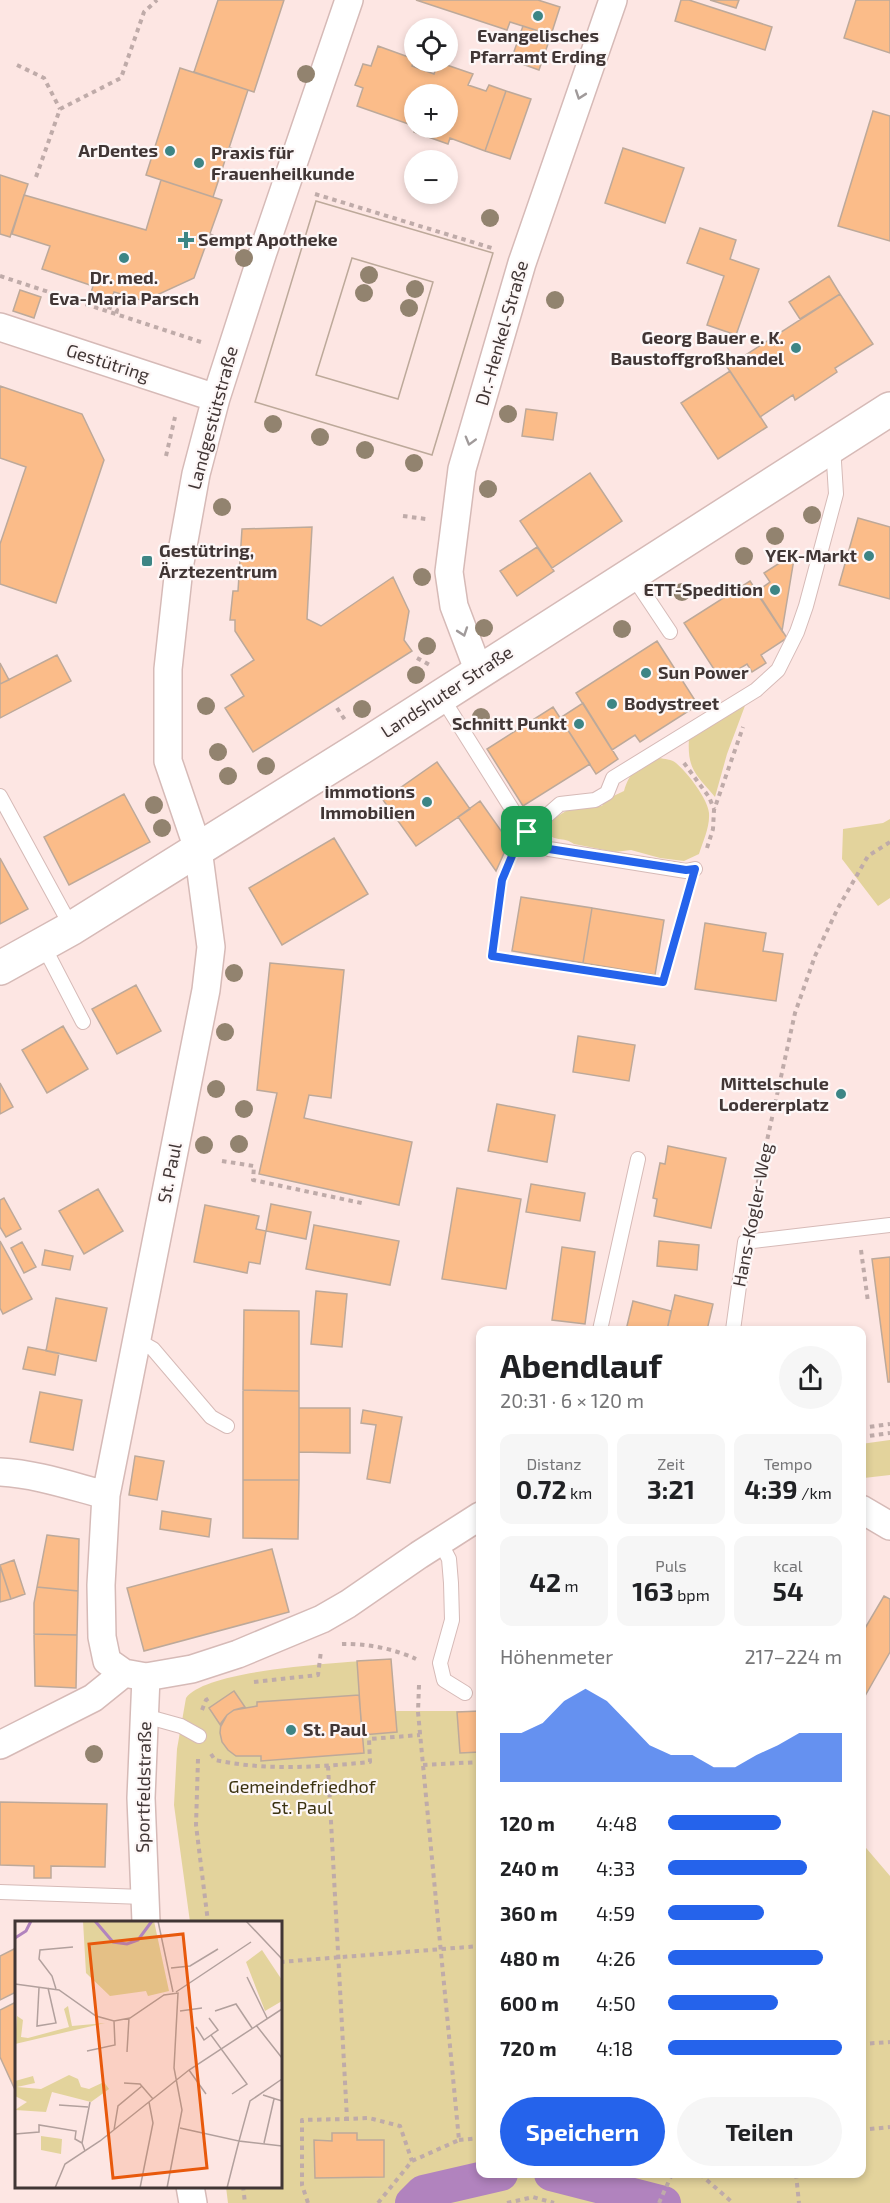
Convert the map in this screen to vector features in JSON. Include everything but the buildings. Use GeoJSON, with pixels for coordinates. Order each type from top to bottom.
{"type":"FeatureCollection","features":[{"type":"Feature","properties":{"kind":"street","name":"Landgestütstraße"},"geometry":{"type":"LineString","coordinates":[[198,849],[168,761],[168,669],[183,545],[196,474],[216,398],[349,0]]}},
{"type":"Feature","properties":{"kind":"street","name":"Dr.-Henkel-Straße"},"geometry":{"type":"LineString","coordinates":[[479,672],[454,606],[449,572],[462,469],[522,263],[612,0]]}},
{"type":"Feature","properties":{"kind":"street","name":"Gestütring"},"geometry":{"type":"LineString","coordinates":[[0,327],[216,398]]}},
{"type":"Feature","properties":{"kind":"street","name":"Landshuter Straße"},"geometry":{"type":"LineString","coordinates":[[0,968],[72,928],[198,849],[890,409]]}},
{"type":"Feature","properties":{"kind":"street","name":"St. Paul"},"geometry":{"type":"LineString","coordinates":[[135,1675],[107,1661],[102,1637],[101,1585],[106,1496],[207,990],[210,964],[208,926],[198,849]]}},
{"type":"Feature","properties":{"kind":"street"},"geometry":{"type":"LineString","coordinates":[[0,1472],[22,1473],[106,1496]]}},
{"type":"Feature","properties":{"kind":"street"},"geometry":{"type":"LineString","coordinates":[[866,1512],[890,1526]]}},
{"type":"Feature","properties":{"kind":"street"},"geometry":{"type":"LineString","coordinates":[[0,1745],[135,1675],[192,1669],[238,1654],[322,1619],[476,1519]]}},
{"type":"Feature","properties":{"kind":"street","name":"Sportfeldstraße"},"geometry":{"type":"LineString","coordinates":[[135,1675],[145,1716],[141,1798],[145,1910]]}},
{"type":"Feature","properties":{"kind":"street"},"geometry":{"type":"LineString","coordinates":[[190,2188],[193,2203]]}},
{"type":"Feature","properties":{"kind":"lane"},"geometry":{"type":"LineString","coordinates":[[527,832],[560,804],[595,800],[607,793],[613,778],[756,690],[778,670],[797,632],[806,606],[836,494],[833,446]]}},
{"type":"Feature","properties":{"kind":"lane"},"geometry":{"type":"LineString","coordinates":[[632,574],[670,632]]}},
{"type":"Feature","properties":{"kind":"lane"},"geometry":{"type":"LineString","coordinates":[[441,696],[527,832],[549,849],[686,870],[695,869]]}},
{"type":"Feature","properties":{"kind":"lane"},"geometry":{"type":"LineString","coordinates":[[0,796],[72,928]]}},
{"type":"Feature","properties":{"kind":"lane"},"geometry":{"type":"LineString","coordinates":[[43,945],[83,1022]]}},
{"type":"Feature","properties":{"kind":"lane"},"geometry":{"type":"LineString","coordinates":[[601,1326],[638,1159]]}},
{"type":"Feature","properties":{"kind":"lane"},"geometry":{"type":"LineString","coordinates":[[745,1242],[890,1225]]}},
{"type":"Feature","properties":{"kind":"lane","name":"Hans-Kogler-Weg"},"geometry":{"type":"LineString","coordinates":[[734,1326],[745,1242]]}},
{"type":"Feature","properties":{"kind":"lane"},"geometry":{"type":"LineString","coordinates":[[137,1340],[153,1349],[211,1417],[227,1426]]}},
{"type":"Feature","properties":{"kind":"lane"},"geometry":{"type":"LineString","coordinates":[[440,1542],[449,1559],[452,1620],[440,1663],[444,1680],[465,1693]]}},
{"type":"Feature","properties":{"kind":"lane"},"geometry":{"type":"LineString","coordinates":[[145,1716],[181,1726],[199,1736]]}},
{"type":"Feature","properties":{"kind":"lane","name":"Sportfeldstraße"},"geometry":{"type":"LineString","coordinates":[[0,1892],[145,1910]]}},
{"type":"Feature","properties":{"kind":"path"},"geometry":{"type":"LineString","coordinates":[[36,177],[60,109],[121,78],[144,12],[158,0]]}},
{"type":"Feature","properties":{"kind":"path"},"geometry":{"type":"LineString","coordinates":[[17,65],[44,78],[60,109]]}},
{"type":"Feature","properties":{"kind":"path"},"geometry":{"type":"LineString","coordinates":[[229,149],[269,160]]}},
{"type":"Feature","properties":{"kind":"path"},"geometry":{"type":"LineString","coordinates":[[311,193],[501,251]]}},
{"type":"Feature","properties":{"kind":"path"},"geometry":{"type":"LineString","coordinates":[[209,235],[240,245]]}},
{"type":"Feature","properties":{"kind":"path"},"geometry":{"type":"LineString","coordinates":[[0,276],[98,305],[116,314],[201,342]]}},
{"type":"Feature","properties":{"kind":"path"},"geometry":{"type":"LineString","coordinates":[[403,516],[432,519]]}},
{"type":"Feature","properties":{"kind":"path"},"geometry":{"type":"LineString","coordinates":[[527,832],[514,851],[502,880],[492,956],[663,982],[695,869],[700,864],[708,846],[713,829],[714,810],[756,690]]}},
{"type":"Feature","properties":{"kind":"path"},"geometry":{"type":"LineString","coordinates":[[671,742],[685,766],[709,797],[714,810]]}},
{"type":"Feature","properties":{"kind":"path","name":"Hans-Kogler-Weg"},"geometry":{"type":"LineString","coordinates":[[745,1242],[795,1012],[815,956],[837,908],[868,856],[890,842]]}},
{"type":"Feature","properties":{"kind":"path"},"geometry":{"type":"LineString","coordinates":[[222,1161],[254,1166],[253,1180],[366,1204]]}},
{"type":"Feature","properties":{"kind":"path"},"geometry":{"type":"LineString","coordinates":[[858,1229],[868,1302]]}},
{"type":"Feature","properties":{"kind":"path"},"geometry":{"type":"LineString","coordinates":[[866,1427],[890,1424]]}},
{"type":"Feature","properties":{"kind":"path"},"geometry":{"type":"LineString","coordinates":[[866,1436],[890,1433]]}},
{"type":"Feature","properties":{"kind":"path"},"geometry":{"type":"LineString","coordinates":[[332,1645],[352,1643],[440,1663]]}},
{"type":"Feature","properties":{"kind":"path"},"geometry":{"type":"LineString","coordinates":[[420,1660],[418,1712],[459,2140]]}},
{"type":"Feature","properties":{"kind":"path"},"geometry":{"type":"LineString","coordinates":[[243,1684],[318,1675],[320,1662]]}},
{"type":"Feature","properties":{"kind":"path"},"geometry":{"type":"LineString","coordinates":[[208,1921],[196,1825],[200,1714],[206,1700],[214,1695]]}},
{"type":"Feature","properties":{"kind":"path"},"geometry":{"type":"LineString","coordinates":[[199,1736],[215,1760],[246,1767],[328,1766],[370,1762],[369,1739],[420,1735]]}},
{"type":"Feature","properties":{"kind":"path"},"geometry":{"type":"LineString","coordinates":[[423,1765],[476,1762]]}},
{"type":"Feature","properties":{"kind":"path"},"geometry":{"type":"LineString","coordinates":[[328,1766],[347,2119]]}},
{"type":"Feature","properties":{"kind":"path"},"geometry":{"type":"LineString","coordinates":[[282,1962],[476,1946]]}},
{"type":"Feature","properties":{"kind":"path"},"geometry":{"type":"LineString","coordinates":[[866,2044],[890,2042]]}},
{"type":"Feature","properties":{"kind":"path"},"geometry":{"type":"LineString","coordinates":[[308,2203],[302,2185],[302,2120],[369,2118],[400,2127],[412,2161]]}},
{"type":"Feature","properties":{"kind":"path"},"geometry":{"type":"LineString","coordinates":[[866,2129],[890,2127]]}},
{"type":"Feature","properties":{"kind":"path"},"geometry":{"type":"LineString","coordinates":[[378,2203],[412,2161],[459,2140],[476,2138]]}},
{"type":"Feature","properties":{"kind":"path"},"geometry":{"type":"LineString","coordinates":[[659,2203],[669,2178]]}},
{"type":"Feature","properties":{"kind":"path"},"geometry":{"type":"LineString","coordinates":[[705,2178],[733,2203]]}},
{"type":"Feature","properties":{"kind":"path"},"geometry":{"type":"LineString","coordinates":[[796,2178],[799,2203]]}},
{"type":"Feature","properties":{"kind":"path"},"geometry":{"type":"LineString","coordinates":[[243,2188],[245,2203]]}},
{"type":"Feature","properties":{"kind":"path"},"geometry":{"type":"LineString","coordinates":[[507,2203],[533,2197],[554,2203]]}},
{"type":"Feature","properties":{"kind":"green space"},"geometry":{"type":"Polygon","coordinates":[[[746,703],[727,754],[715,797],[691,765],[689,738],[746,703]]]}},
{"type":"Feature","properties":{"kind":"green space"},"geometry":{"type":"Polygon","coordinates":[[[659,758],[672,761],[681,767],[696,786],[708,807],[706,834],[699,854],[684,861],[660,858],[631,850],[615,852],[555,838],[546,830],[548,822],[571,808],[602,806],[605,800],[624,791],[629,778],[636,770],[659,758]]]}},
{"type":"Feature","properties":{"kind":"green space"},"geometry":{"type":"Polygon","coordinates":[[[890,819],[890,898],[878,906],[842,859],[843,829],[883,823],[890,819]]]}},
{"type":"Feature","properties":{"kind":"green space"},"geometry":{"type":"Polygon","coordinates":[[[890,1440],[890,1475],[866,1478],[866,1443],[890,1440]]]}},
{"type":"Feature","properties":{"kind":"green space","name":"Gemeindefriedhof St. Paul"},"geometry":{"type":"Polygon","coordinates":[[[391,1659],[395,1711],[476,1711],[476,2178],[866,2178],[866,1848],[890,1876],[890,2203],[228,2203],[226,2188],[282,2188],[282,1921],[190,1921],[174,1805],[177,1749],[186,1698],[199,1688],[250,1673],[391,1659]]]}},
{"type":"Feature","properties":{"kind":"waterway"},"geometry":{"type":"LineString","coordinates":[[412,2203],[423,2192],[484,2178]]}},
{"type":"Feature","properties":{"kind":"waterway"},"geometry":{"type":"LineString","coordinates":[[567,2178],[664,2203]]}},
{"type":"Feature","properties":{"kind":"place","name":"Evangelisches Pfarramt Erding"},"geometry":{"type":"Point","coordinates":[538,16]}},
{"type":"Feature","properties":{"kind":"place","name":"ArDentes"},"geometry":{"type":"Point","coordinates":[170,151]}},
{"type":"Feature","properties":{"kind":"place","name":"Praxis für Frauenheilkunde"},"geometry":{"type":"Point","coordinates":[199,163]}},
{"type":"Feature","properties":{"kind":"place","name":"Sempt Apotheke"},"geometry":{"type":"Point","coordinates":[186,240]}},
{"type":"Feature","properties":{"kind":"place","name":"Dr. med. Eva-Maria Parsch"},"geometry":{"type":"Point","coordinates":[124,258]}},
{"type":"Feature","properties":{"kind":"place","name":"Georg Bauer e. K. Baustoffgroßhandel"},"geometry":{"type":"Point","coordinates":[796,348]}},
{"type":"Feature","properties":{"kind":"place","name":"YEK-Markt"},"geometry":{"type":"Point","coordinates":[869,556]}},
{"type":"Feature","properties":{"kind":"place","name":"Gestütring, Ärztezentrum"},"geometry":{"type":"Point","coordinates":[147,561]}},
{"type":"Feature","properties":{"kind":"place","name":"ETT-Spedition"},"geometry":{"type":"Point","coordinates":[775,590]}},
{"type":"Feature","properties":{"kind":"place","name":"Sun Power"},"geometry":{"type":"Point","coordinates":[646,673]}},
{"type":"Feature","properties":{"kind":"place","name":"Bodystreet"},"geometry":{"type":"Point","coordinates":[612,704]}},
{"type":"Feature","properties":{"kind":"place","name":"Schnitt Punkt"},"geometry":{"type":"Point","coordinates":[579,724]}},
{"type":"Feature","properties":{"kind":"place","name":"immotions Immobilien"},"geometry":{"type":"Point","coordinates":[427,802]}},
{"type":"Feature","properties":{"kind":"place","name":"Mittelschule Lodererplatz"},"geometry":{"type":"Point","coordinates":[841,1094]}},
{"type":"Feature","properties":{"kind":"place","name":"St. Paul"},"geometry":{"type":"Point","coordinates":[291,1730]}},
{"type":"Feature","properties":{"kind":"route"},"geometry":{"type":"LineString","coordinates":[[527,832],[549,849],[686,870],[695,869],[663,982],[492,956],[502,880],[514,851],[527,832]]}}]}
